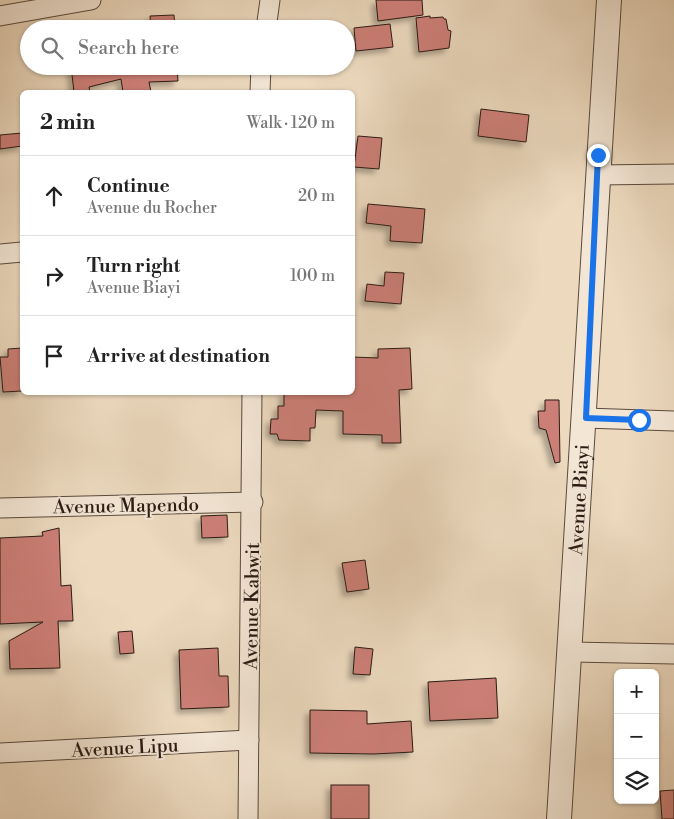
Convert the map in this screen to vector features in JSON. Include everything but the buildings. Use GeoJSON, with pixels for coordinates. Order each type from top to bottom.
{"type":"FeatureCollection","features":[{"type":"Feature","properties":{"kind":"street"},"geometry":{"type":"LineString","coordinates":[[0,16],[91,0]]}},
{"type":"Feature","properties":{"kind":"street"},"geometry":{"type":"LineString","coordinates":[[267,20],[270,0]]}},
{"type":"Feature","properties":{"kind":"street","name":"Avenue Biayi"},"geometry":{"type":"LineString","coordinates":[[559,819],[586,418],[597,175],[609,0]]}},
{"type":"Feature","properties":{"kind":"street"},"geometry":{"type":"LineString","coordinates":[[260,90],[261,75]]}},
{"type":"Feature","properties":{"kind":"street"},"geometry":{"type":"LineString","coordinates":[[597,175],[674,174]]}},
{"type":"Feature","properties":{"kind":"street"},"geometry":{"type":"LineString","coordinates":[[0,254],[20,252]]}},
{"type":"Feature","properties":{"kind":"street","name":"Avenue Kabwit"},"geometry":{"type":"LineString","coordinates":[[248,819],[253,502],[252,395]]}},
{"type":"Feature","properties":{"kind":"street"},"geometry":{"type":"LineString","coordinates":[[586,418],[674,421]]}},
{"type":"Feature","properties":{"kind":"street","name":"Avenue Mapendo"},"geometry":{"type":"LineString","coordinates":[[0,508],[253,502]]}},
{"type":"Feature","properties":{"kind":"street"},"geometry":{"type":"LineString","coordinates":[[570,652],[674,654]]}},
{"type":"Feature","properties":{"kind":"street","name":"Avenue Lipu"},"geometry":{"type":"LineString","coordinates":[[0,753],[249,740]]}},
{"type":"Feature","properties":{"kind":"route"},"geometry":{"type":"LineString","coordinates":[[598,155],[586,418],[639,420]]}}]}
